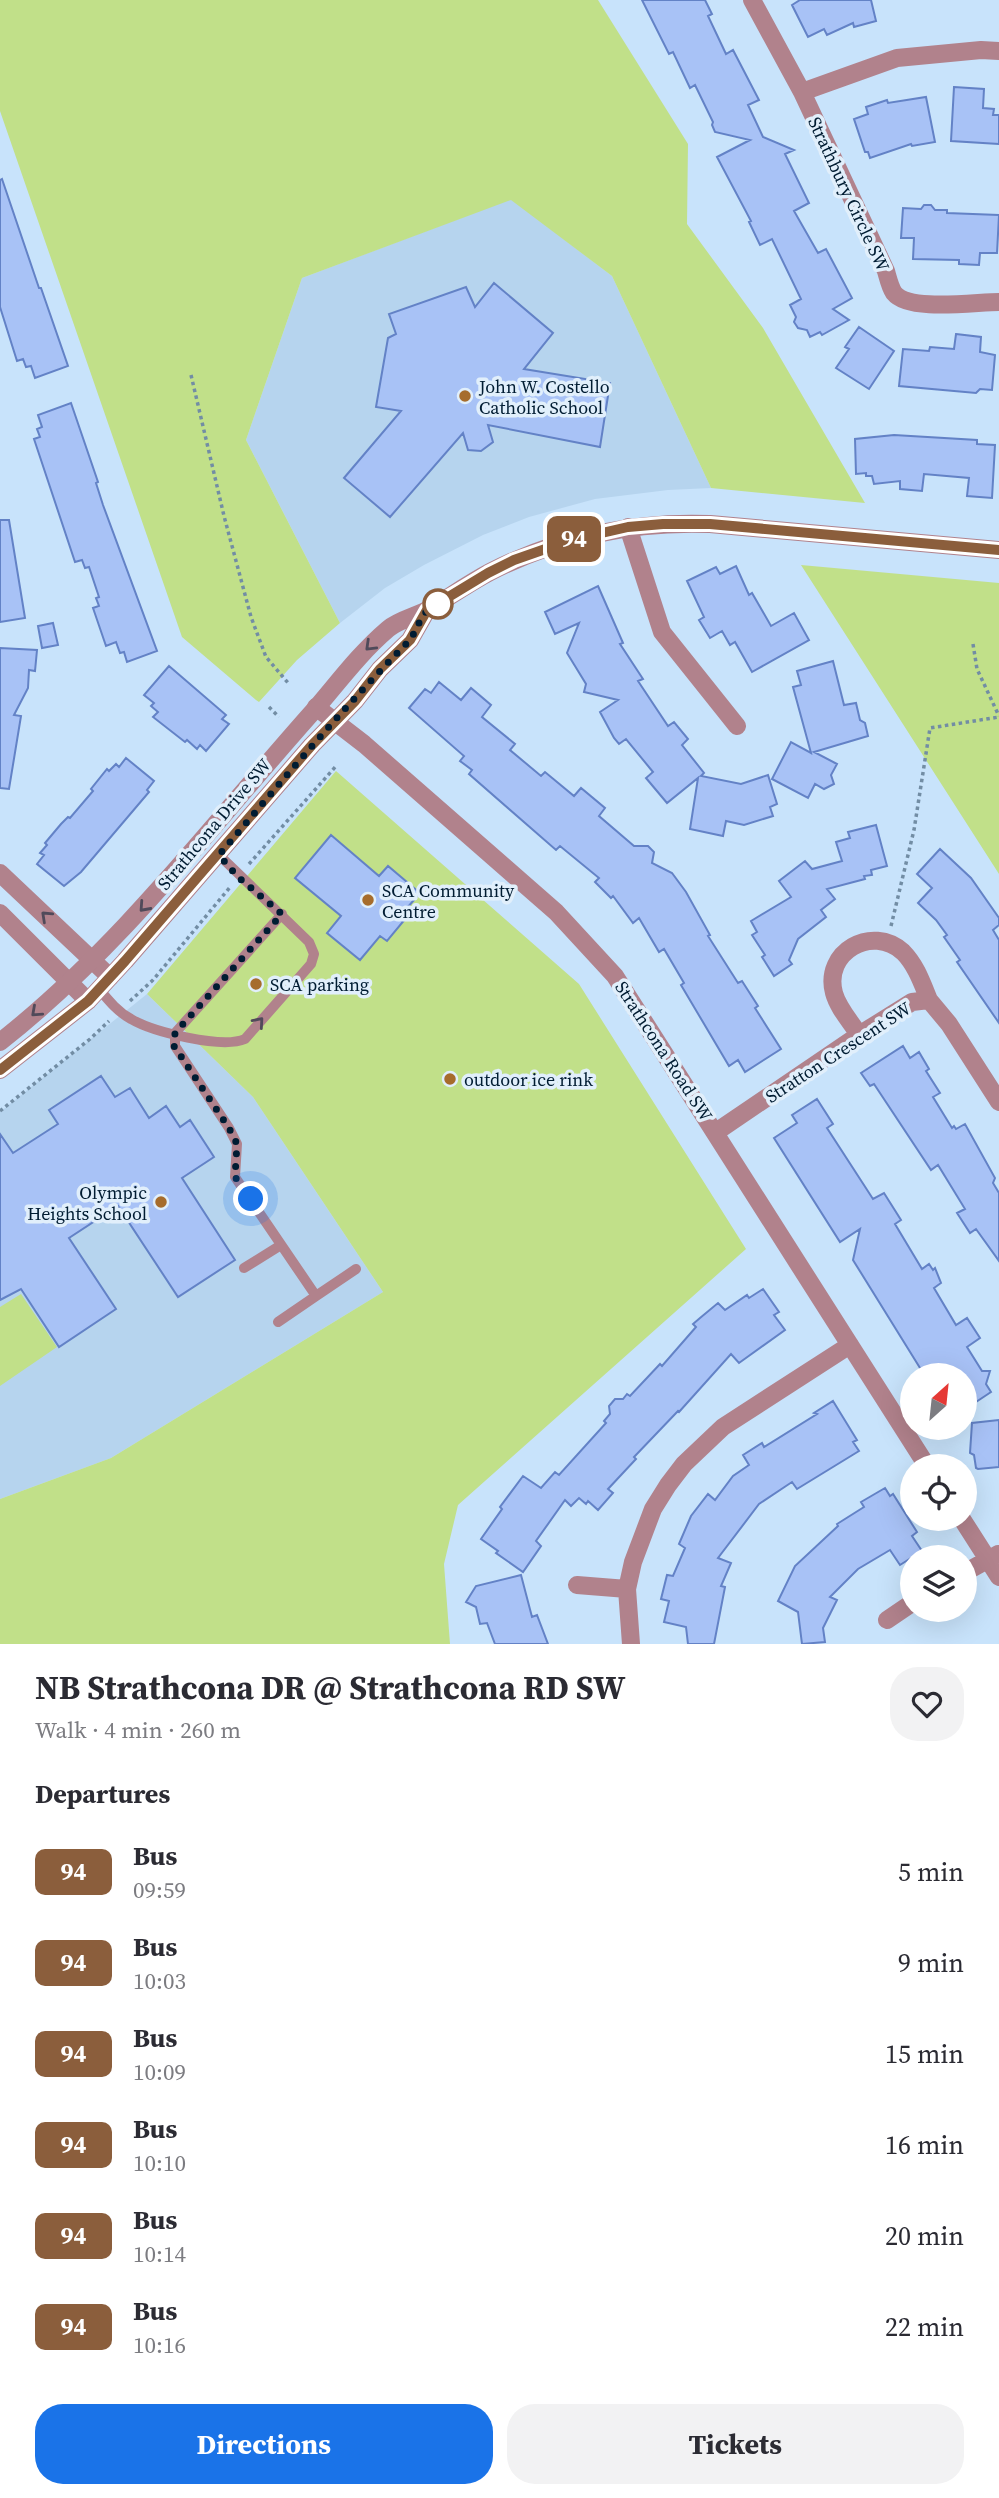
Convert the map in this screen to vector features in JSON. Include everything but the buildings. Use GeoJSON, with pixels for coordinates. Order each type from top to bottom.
{"type":"FeatureCollection","features":[{"type":"Feature","properties":{"kind":"street","name":"Strathbury Circle SW"},"geometry":{"type":"LineString","coordinates":[[752,0],[802,92],[886,271],[893,292],[903,300],[917,304],[999,302]]}},
{"type":"Feature","properties":{"kind":"street"},"geometry":{"type":"LineString","coordinates":[[802,92],[897,58],[981,50],[999,51]]}},
{"type":"Feature","properties":{"kind":"street","name":"Strathcona Drive SW"},"geometry":{"type":"LineString","coordinates":[[0,1042],[93,960],[185,861],[274,753],[363,652],[391,626],[427,610],[488,573],[524,556],[571,540],[628,527],[663,524],[710,524],[999,550]]}},
{"type":"Feature","properties":{"kind":"street"},"geometry":{"type":"LineString","coordinates":[[628,527],[662,632],[737,726]]}},
{"type":"Feature","properties":{"kind":"street","name":"Strathcona Drive SW"},"geometry":{"type":"LineString","coordinates":[[0,1070],[99,989],[380,669],[410,640],[427,610]]}},
{"type":"Feature","properties":{"kind":"street","name":"Strathcona Road SW"},"geometry":{"type":"LineString","coordinates":[[316,707],[556,912],[615,976],[919,1454]]}},
{"type":"Feature","properties":{"kind":"street"},"geometry":{"type":"LineString","coordinates":[[0,873],[93,960],[99,989],[70,981],[0,913]]}},
{"type":"Feature","properties":{"kind":"street"},"geometry":{"type":"LineString","coordinates":[[859,1035],[836,1000],[832,980],[834,970],[844,952],[852,946],[869,940],[887,942],[903,953],[918,972],[929,1000]]}},
{"type":"Feature","properties":{"kind":"street","name":"Stratton Crescent SW"},"geometry":{"type":"LineString","coordinates":[[716,1132],[912,1002],[929,1000],[949,1024],[999,1102]]}},
{"type":"Feature","properties":{"kind":"street"},"geometry":{"type":"LineString","coordinates":[[631,1644],[627,1589],[633,1562],[653,1509],[684,1464],[723,1427],[850,1345]]}},
{"type":"Feature","properties":{"kind":"street"},"geometry":{"type":"LineString","coordinates":[[972,1531],[994,1557],[999,1577]]}},
{"type":"Feature","properties":{"kind":"street"},"geometry":{"type":"LineString","coordinates":[[977,1566],[994,1557]]}},
{"type":"Feature","properties":{"kind":"street"},"geometry":{"type":"LineString","coordinates":[[578,1585],[627,1589]]}},
{"type":"Feature","properties":{"kind":"street"},"geometry":{"type":"LineString","coordinates":[[887,1620],[900,1611]]}},
{"type":"Feature","properties":{"kind":"lane"},"geometry":{"type":"LineString","coordinates":[[99,989],[118,1011],[133,1021],[158,1030],[214,1041],[237,1042],[245,1039],[311,964],[314,954],[309,942],[282,914],[238,877],[219,855]]}},
{"type":"Feature","properties":{"kind":"lane"},"geometry":{"type":"LineString","coordinates":[[282,914],[175,1033],[174,1046],[237,1144],[235,1177],[316,1296]]}},
{"type":"Feature","properties":{"kind":"lane"},"geometry":{"type":"LineString","coordinates":[[244,1268],[281,1245]]}},
{"type":"Feature","properties":{"kind":"lane"},"geometry":{"type":"LineString","coordinates":[[278,1322],[356,1269]]}},
{"type":"Feature","properties":{"kind":"path"},"geometry":{"type":"LineString","coordinates":[[191,375],[251,617],[266,657],[289,684]]}},
{"type":"Feature","properties":{"kind":"path"},"geometry":{"type":"LineString","coordinates":[[887,942],[914,830],[930,728],[999,717],[977,669],[973,643]]}},
{"type":"Feature","properties":{"kind":"path"},"geometry":{"type":"LineString","coordinates":[[269,707],[279,717]]}},
{"type":"Feature","properties":{"kind":"path"},"geometry":{"type":"LineString","coordinates":[[0,1111],[90,1039],[153,979],[337,765]]}},
{"type":"Feature","properties":{"kind":"shaded area","name":"John W. Costello Catholic School"},"geometry":{"type":"Polygon","coordinates":[[[511,199],[612,276],[711,488],[595,499],[529,517],[483,535],[424,565],[385,588],[340,623],[246,440],[302,278],[511,199]]]}},
{"type":"Feature","properties":{"kind":"shaded area","name":"Olympic Heights School"},"geometry":{"type":"Polygon","coordinates":[[[147,994],[253,1097],[383,1292],[111,1458],[0,1499],[0,1112],[147,994]]]}},
{"type":"Feature","properties":{"kind":"green space"},"geometry":{"type":"Polygon","coordinates":[[[0,0],[598,0],[688,144],[687,224],[763,328],[865,503],[711,488],[612,276],[511,200],[302,278],[246,440],[340,623],[297,660],[259,702],[182,637],[0,111],[0,0]]]}},
{"type":"Feature","properties":{"kind":"green space"},"geometry":{"type":"Polygon","coordinates":[[[801,565],[999,583],[999,874],[801,565]]]}},
{"type":"Feature","properties":{"kind":"green space"},"geometry":{"type":"Polygon","coordinates":[[[336,771],[579,984],[746,1249],[458,1505],[444,1564],[450,1644],[0,1644],[0,1499],[111,1458],[383,1292],[253,1097],[147,994],[336,771]]]}},
{"type":"Feature","properties":{"kind":"green space"},"geometry":{"type":"Polygon","coordinates":[[[21,1294],[57,1347],[0,1386],[0,1307],[21,1294]]]}},
{"type":"Feature","properties":{"kind":"bus line","name":"94"},"geometry":{"type":"LineString","coordinates":[[0,1070],[88,1001],[198,880],[312,745],[355,701],[380,669],[410,640],[427,610],[488,573],[514,560],[571,540],[628,527],[663,524],[710,524],[999,550]]}},
{"type":"Feature","properties":{"kind":"place","name":"John W. Costello Catholic School"},"geometry":{"type":"Point","coordinates":[465,396]}},
{"type":"Feature","properties":{"kind":"place","name":"SCA Community Centre"},"geometry":{"type":"Point","coordinates":[368,900]}},
{"type":"Feature","properties":{"kind":"place","name":"SCA parking"},"geometry":{"type":"Point","coordinates":[256,984]}},
{"type":"Feature","properties":{"kind":"place","name":"outdoor ice rink"},"geometry":{"type":"Point","coordinates":[450,1079]}},
{"type":"Feature","properties":{"kind":"place","name":"Olympic Heights School"},"geometry":{"type":"Point","coordinates":[161,1202]}},
{"type":"Feature","properties":{"kind":"route"},"geometry":{"type":"LineString","coordinates":[[251,1199],[235,1177],[237,1144],[229,1128],[174,1046],[175,1033],[282,914],[238,877],[219,855],[312,745],[355,701],[380,669],[410,640],[427,610],[445,600],[438,604]]}}]}
